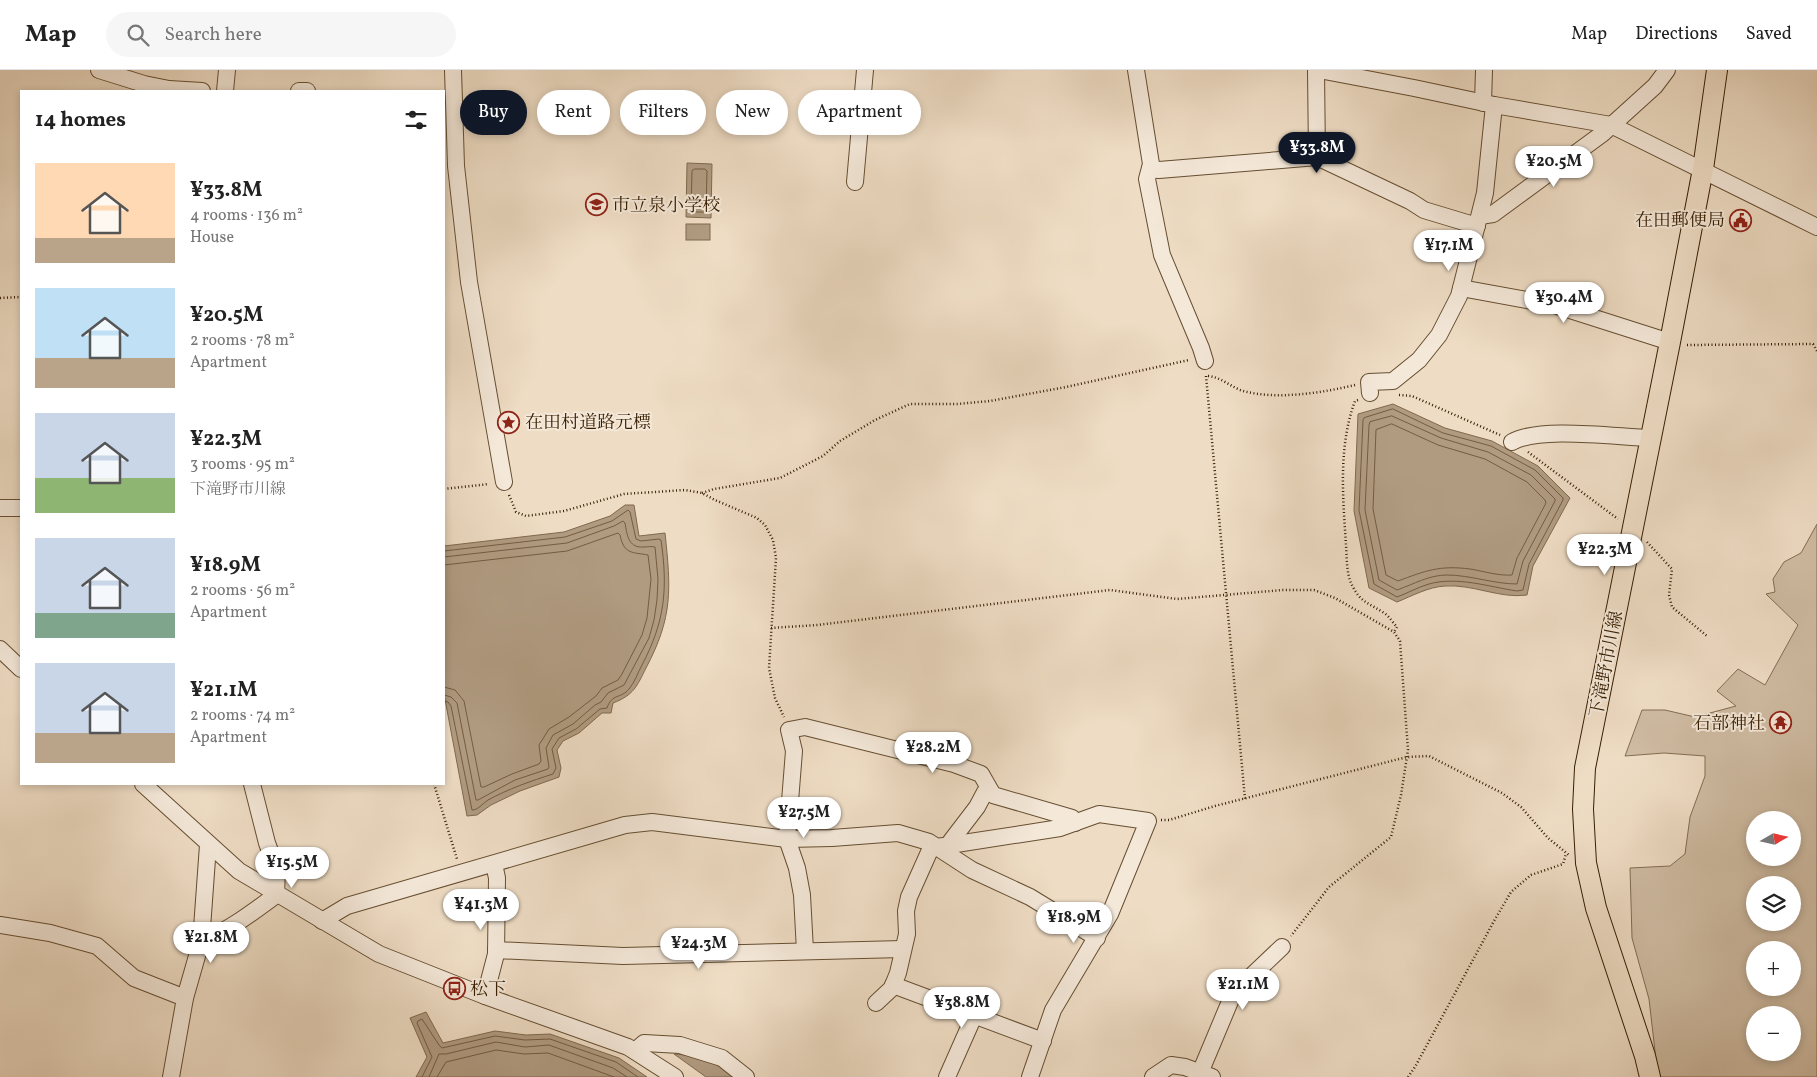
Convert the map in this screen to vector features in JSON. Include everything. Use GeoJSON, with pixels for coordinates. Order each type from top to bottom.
{"type":"FeatureCollection","features":[{"type":"Feature","properties":{"kind":"main road","name":"下滝野市川線"},"geometry":{"type":"LineString","coordinates":[[1650,1077],[1645,1056],[1596,908],[1586,863],[1583,809],[1585,768],[1703,169],[1717,70]]}},
{"type":"Feature","properties":{"kind":"street"},"geometry":{"type":"LineString","coordinates":[[99,70],[153,86],[186,90]]}},
{"type":"Feature","properties":{"kind":"street"},"geometry":{"type":"LineString","coordinates":[[225,90],[226,70]]}},
{"type":"Feature","properties":{"kind":"street"},"geometry":{"type":"LineString","coordinates":[[453,70],[449,114],[469,282],[504,482]]}},
{"type":"Feature","properties":{"kind":"street"},"geometry":{"type":"LineString","coordinates":[[855,182],[865,70]]}},
{"type":"Feature","properties":{"kind":"street"},"geometry":{"type":"LineString","coordinates":[[1136,70],[1151,164],[1147,179],[1162,255],[1198,339],[1205,368]]}},
{"type":"Feature","properties":{"kind":"street"},"geometry":{"type":"LineString","coordinates":[[1317,157],[1317,70],[1488,104],[1611,125],[1817,227]]}},
{"type":"Feature","properties":{"kind":"street"},"geometry":{"type":"LineString","coordinates":[[1370,387],[1393,381],[1419,360],[1440,335],[1459,296],[1485,193],[1488,104],[1484,70]]}},
{"type":"Feature","properties":{"kind":"street"},"geometry":{"type":"LineString","coordinates":[[1150,169],[1159,170],[1317,157],[1410,201],[1424,210],[1478,221],[1493,214],[1602,134],[1655,86],[1667,70]]}},
{"type":"Feature","properties":{"kind":"street"},"geometry":{"type":"LineString","coordinates":[[1461,288],[1554,305],[1670,342]]}},
{"type":"Feature","properties":{"kind":"street"},"geometry":{"type":"LineString","coordinates":[[1512,442],[1520,437],[1553,433],[1651,438]]}},
{"type":"Feature","properties":{"kind":"street"},"geometry":{"type":"LineString","coordinates":[[0,508],[20,508]]}},
{"type":"Feature","properties":{"kind":"street"},"geometry":{"type":"LineString","coordinates":[[0,649],[20,668]]}},
{"type":"Feature","properties":{"kind":"street"},"geometry":{"type":"LineString","coordinates":[[805,951],[802,895],[799,877],[787,838],[794,751],[789,730],[806,727],[954,764],[981,774],[993,795],[1072,818],[1075,823]]}},
{"type":"Feature","properties":{"kind":"street"},"geometry":{"type":"LineString","coordinates":[[144,785],[208,845],[239,871],[276,895],[379,954],[485,996],[628,1047],[674,1077]]}},
{"type":"Feature","properties":{"kind":"street"},"geometry":{"type":"LineString","coordinates":[[252,785],[267,843],[277,870],[276,895]]}},
{"type":"Feature","properties":{"kind":"street"},"geometry":{"type":"LineString","coordinates":[[945,846],[951,841],[989,789]]}},
{"type":"Feature","properties":{"kind":"street"},"geometry":{"type":"LineString","coordinates":[[876,1003],[893,985],[898,973],[907,934],[906,911],[909,897],[930,850],[1060,828],[1099,814],[1148,821],[1110,914],[1053,1010],[1030,1077]]}},
{"type":"Feature","properties":{"kind":"street"},"geometry":{"type":"LineString","coordinates":[[322,920],[348,906],[625,825],[652,822],[787,838],[832,838],[898,834],[945,846],[972,870],[1030,897],[1097,938]]}},
{"type":"Feature","properties":{"kind":"street"},"geometry":{"type":"LineString","coordinates":[[171,1077],[185,998],[201,942],[208,845]]}},
{"type":"Feature","properties":{"kind":"street"},"geometry":{"type":"LineString","coordinates":[[485,996],[496,950],[497,878],[494,864]]}},
{"type":"Feature","properties":{"kind":"street"},"geometry":{"type":"LineString","coordinates":[[201,942],[246,917],[276,895]]}},
{"type":"Feature","properties":{"kind":"street"},"geometry":{"type":"LineString","coordinates":[[0,925],[50,933],[97,946],[134,978],[185,998]]}},
{"type":"Feature","properties":{"kind":"street"},"geometry":{"type":"LineString","coordinates":[[1153,1077],[1171,1065],[1206,1075],[1231,999],[1243,984],[1282,947]]}},
{"type":"Feature","properties":{"kind":"street"},"geometry":{"type":"LineString","coordinates":[[496,950],[623,956],[903,949]]}},
{"type":"Feature","properties":{"kind":"street"},"geometry":{"type":"LineString","coordinates":[[893,985],[1043,1041]]}},
{"type":"Feature","properties":{"kind":"street"},"geometry":{"type":"LineString","coordinates":[[947,1077],[974,1016]]}},
{"type":"Feature","properties":{"kind":"street"},"geometry":{"type":"LineString","coordinates":[[635,1051],[644,1044],[680,1045],[722,1058],[746,1077]]}},
{"type":"Feature","properties":{"kind":"path"},"geometry":{"type":"LineString","coordinates":[[0,298],[20,297]]}},
{"type":"Feature","properties":{"kind":"path"},"geometry":{"type":"LineString","coordinates":[[1670,342],[1692,345],[1813,344],[1817,351]]}},
{"type":"Feature","properties":{"kind":"path"},"geometry":{"type":"LineString","coordinates":[[702,493],[780,478],[823,456],[840,441],[875,420],[910,404],[957,404],[990,401],[1066,387],[1186,360],[1205,368],[1214,377],[1241,390],[1266,396],[1370,387],[1412,396],[1499,434],[1533,454],[1640,535],[1672,569],[1669,595],[1672,606],[1707,636]]}},
{"type":"Feature","properties":{"kind":"path"},"geometry":{"type":"LineString","coordinates":[[1205,368],[1245,799]]}},
{"type":"Feature","properties":{"kind":"path"},"geometry":{"type":"LineString","coordinates":[[1370,387],[1355,401],[1348,421],[1343,462],[1344,517],[1349,572],[1352,586],[1365,603],[1386,614],[1397,627],[1394,632]]}},
{"type":"Feature","properties":{"kind":"path"},"geometry":{"type":"LineString","coordinates":[[445,489],[504,482],[516,512],[526,516],[564,510],[624,494],[685,490],[702,493],[758,518],[773,540],[776,558],[769,668],[775,698],[789,730]]}},
{"type":"Feature","properties":{"kind":"path"},"geometry":{"type":"LineString","coordinates":[[772,628],[1110,590],[1177,599],[1283,590],[1314,590],[1335,598],[1394,632],[1400,641],[1408,750],[1401,795],[1391,837],[1329,887],[1282,947]]}},
{"type":"Feature","properties":{"kind":"path"},"geometry":{"type":"LineString","coordinates":[[1148,821],[1169,820],[1407,757],[1429,756],[1502,793],[1521,807],[1548,838],[1566,854],[1586,863]]}},
{"type":"Feature","properties":{"kind":"path"},"geometry":{"type":"LineString","coordinates":[[434,785],[462,874]]}},
{"type":"Feature","properties":{"kind":"path"},"geometry":{"type":"LineString","coordinates":[[1408,1077],[1512,892],[1531,875],[1564,864],[1566,854]]}},
{"type":"Feature","properties":{"kind":"shaded area"},"geometry":{"type":"Polygon","coordinates":[[[1817,524],[1817,1077],[1658,1077],[1649,999],[1632,938],[1630,868],[1670,866],[1685,854],[1690,817],[1705,776],[1705,756],[1664,753],[1625,756],[1642,710],[1665,710],[1695,717],[1736,706],[1717,691],[1738,669],[1765,685],[1798,625],[1766,594],[1775,592],[1773,579],[1784,562],[1801,553],[1817,524]]]}},
{"type":"Feature","properties":{"kind":"water"},"geometry":{"type":"Polygon","coordinates":[[[687,163],[712,164],[711,218],[686,217],[687,163]]]}},
{"type":"Feature","properties":{"kind":"water"},"geometry":{"type":"Polygon","coordinates":[[[686,224],[710,224],[710,240],[686,240],[686,224]]]}},
{"type":"Feature","properties":{"kind":"water"},"geometry":{"type":"Polygon","coordinates":[[[1393,404],[1445,428],[1492,441],[1538,466],[1570,498],[1533,566],[1527,595],[1507,595],[1466,587],[1445,586],[1426,590],[1397,602],[1369,588],[1354,511],[1358,414],[1393,404]]]}},
{"type":"Feature","properties":{"kind":"water"},"geometry":{"type":"Polygon","coordinates":[[[625,505],[634,505],[639,536],[665,533],[669,587],[668,602],[655,650],[637,685],[626,697],[613,703],[611,713],[602,713],[579,733],[563,741],[557,750],[561,768],[559,777],[520,791],[491,805],[477,815],[467,816],[445,699],[445,546],[564,532],[610,516],[625,505]]]}},
{"type":"Feature","properties":{"kind":"water"},"geometry":{"type":"Polygon","coordinates":[[[426,1012],[443,1043],[495,1031],[526,1035],[550,1034],[619,1058],[647,1077],[416,1077],[427,1057],[410,1018],[426,1012]]]}},
{"type":"Feature","properties":{"kind":"water"},"geometry":{"type":"Polygon","coordinates":[[[674,1054],[716,1062],[738,1077],[706,1077],[674,1054]]]}},
{"type":"Feature","properties":{"kind":"place","name":"市立泉小学校"},"geometry":{"type":"Point","coordinates":[596,205]}},
{"type":"Feature","properties":{"kind":"place","name":"在田郵便局"},"geometry":{"type":"Point","coordinates":[1741,220]}},
{"type":"Feature","properties":{"kind":"place","name":"在田村道路元標"},"geometry":{"type":"Point","coordinates":[509,422]}},
{"type":"Feature","properties":{"kind":"place","name":"石部神社"},"geometry":{"type":"Point","coordinates":[1781,723]}},
{"type":"Feature","properties":{"kind":"place","name":"松下"},"geometry":{"type":"Point","coordinates":[454,989]}}]}
